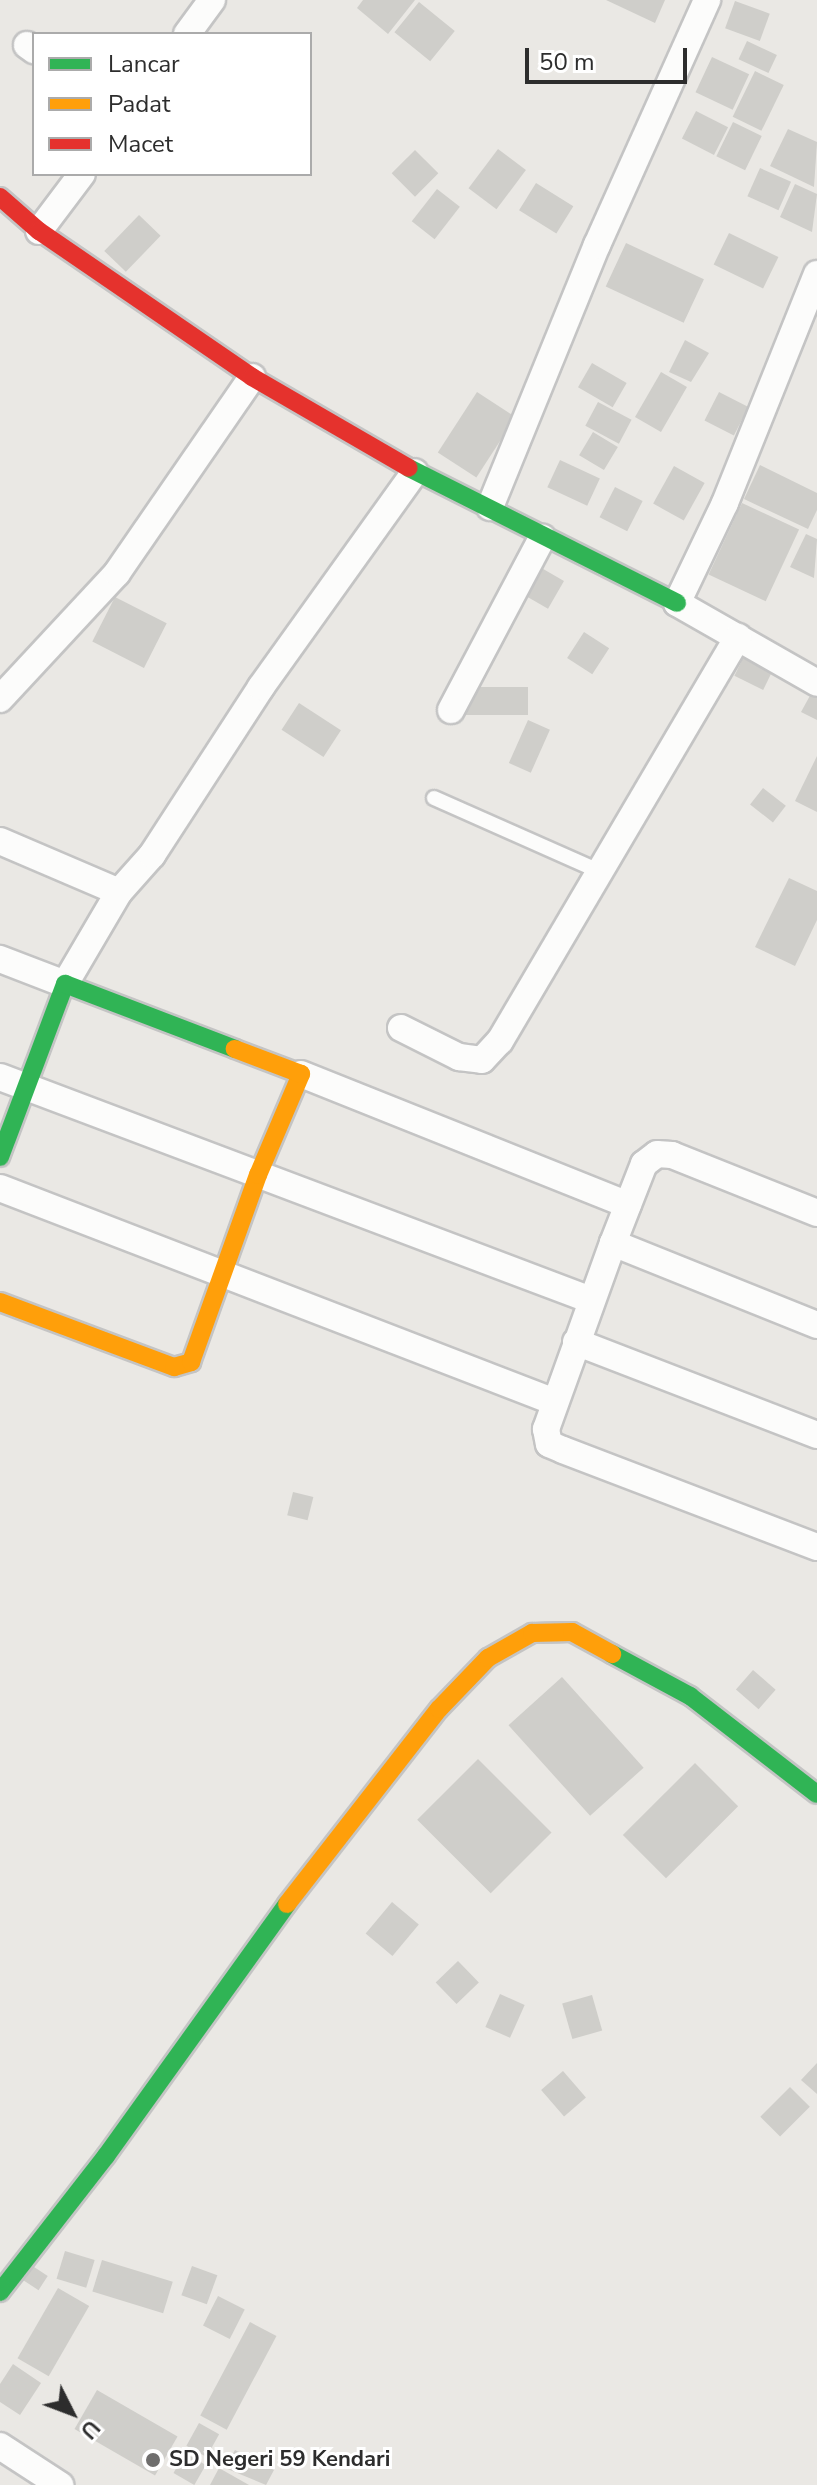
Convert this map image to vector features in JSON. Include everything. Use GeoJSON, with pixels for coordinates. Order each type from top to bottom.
{"type":"FeatureCollection","features":[{"type":"Feature","properties":{"kind":"street"},"geometry":{"type":"LineString","coordinates":[[188,32],[212,0]]}},
{"type":"Feature","properties":{"kind":"street"},"geometry":{"type":"LineString","coordinates":[[490,507],[597,245],[707,0]]}},
{"type":"Feature","properties":{"kind":"street"},"geometry":{"type":"LineString","coordinates":[[39,231],[80,176]]}},
{"type":"Feature","properties":{"kind":"street"},"geometry":{"type":"LineString","coordinates":[[0,197],[39,231],[252,377],[415,472],[677,603],[817,683]]}},
{"type":"Feature","properties":{"kind":"street"},"geometry":{"type":"LineString","coordinates":[[677,603],[725,503],[817,274]]}},
{"type":"Feature","properties":{"kind":"street"},"geometry":{"type":"LineString","coordinates":[[0,699],[117,573],[252,377]]}},
{"type":"Feature","properties":{"kind":"street"},"geometry":{"type":"LineString","coordinates":[[0,1157],[65,984],[119,892],[152,855],[261,687],[415,472]]}},
{"type":"Feature","properties":{"kind":"street"},"geometry":{"type":"LineString","coordinates":[[451,710],[542,538]]}},
{"type":"Feature","properties":{"kind":"street"},"geometry":{"type":"LineString","coordinates":[[401,1028],[459,1057],[482,1060],[500,1041],[738,637]]}},
{"type":"Feature","properties":{"kind":"street"},"geometry":{"type":"LineString","coordinates":[[0,841],[119,892]]}},
{"type":"Feature","properties":{"kind":"street"},"geometry":{"type":"LineString","coordinates":[[0,959],[301,1074],[628,1205]]}},
{"type":"Feature","properties":{"kind":"street"},"geometry":{"type":"LineString","coordinates":[[0,1302],[174,1367],[191,1362],[258,1175],[301,1074]]}},
{"type":"Feature","properties":{"kind":"street"},"geometry":{"type":"LineString","coordinates":[[0,1077],[591,1300]]}},
{"type":"Feature","properties":{"kind":"street"},"geometry":{"type":"LineString","coordinates":[[817,1213],[672,1155],[657,1154],[644,1164],[591,1300],[546,1429],[549,1444],[817,1547]]}},
{"type":"Feature","properties":{"kind":"street"},"geometry":{"type":"LineString","coordinates":[[0,1188],[555,1402]]}},
{"type":"Feature","properties":{"kind":"street"},"geometry":{"type":"LineString","coordinates":[[613,1243],[817,1325]]}},
{"type":"Feature","properties":{"kind":"street"},"geometry":{"type":"LineString","coordinates":[[576,1342],[817,1435]]}},
{"type":"Feature","properties":{"kind":"street"},"geometry":{"type":"LineString","coordinates":[[0,2292],[106,2156],[316,1864],[439,1709],[488,1658],[532,1633],[572,1632],[690,1696],[817,1794]]}},
{"type":"Feature","properties":{"kind":"street"},"geometry":{"type":"LineString","coordinates":[[0,2446],[60,2485]]}},
{"type":"Feature","properties":{"kind":"lane"},"geometry":{"type":"LineString","coordinates":[[434,798],[599,871]]}},
{"type":"Feature","properties":{"kind":"building"},"geometry":{"type":"Polygon","coordinates":[[[363,0],[415,0],[388,34],[357,8],[363,0]]]}},
{"type":"Feature","properties":{"kind":"building"},"geometry":{"type":"Polygon","coordinates":[[[606,0],[665,0],[655,23],[606,0]]]}},
{"type":"Feature","properties":{"kind":"building"},"geometry":{"type":"Polygon","coordinates":[[[735,1],[770,14],[760,41],[725,28],[735,1]]]}},
{"type":"Feature","properties":{"kind":"building"},"geometry":{"type":"Polygon","coordinates":[[[419,2],[455,31],[430,61],[394,32],[419,2]]]}},
{"type":"Feature","properties":{"kind":"building"},"geometry":{"type":"Polygon","coordinates":[[[747,41],[777,55],[768,73],[739,59],[747,41]]]}},
{"type":"Feature","properties":{"kind":"building"},"geometry":{"type":"Polygon","coordinates":[[[712,57],[749,74],[733,110],[696,92],[712,57]]]}},
{"type":"Feature","properties":{"kind":"building"},"geometry":{"type":"Polygon","coordinates":[[[755,71],[784,85],[761,131],[733,117],[755,71]]]}},
{"type":"Feature","properties":{"kind":"building"},"geometry":{"type":"Polygon","coordinates":[[[696,111],[728,127],[714,155],[682,139],[696,111]]]}},
{"type":"Feature","properties":{"kind":"building"},"geometry":{"type":"Polygon","coordinates":[[[733,122],[762,136],[745,170],[716,156],[733,122]]]}},
{"type":"Feature","properties":{"kind":"building"},"geometry":{"type":"Polygon","coordinates":[[[788,129],[817,142],[814,187],[770,166],[788,129]]]}},
{"type":"Feature","properties":{"kind":"building"},"geometry":{"type":"Polygon","coordinates":[[[498,149],[526,170],[496,209],[469,188],[498,149]]]}},
{"type":"Feature","properties":{"kind":"building"},"geometry":{"type":"Polygon","coordinates":[[[415,150],[438,173],[415,197],[392,173],[415,150]]]}},
{"type":"Feature","properties":{"kind":"building"},"geometry":{"type":"Polygon","coordinates":[[[760,168],[791,182],[778,210],[747,196],[760,168]]]}},
{"type":"Feature","properties":{"kind":"building"},"geometry":{"type":"Polygon","coordinates":[[[536,183],[573,206],[556,233],[519,210],[536,183]]]}},
{"type":"Feature","properties":{"kind":"building"},"geometry":{"type":"Polygon","coordinates":[[[795,184],[817,194],[812,232],[780,217],[795,184]]]}},
{"type":"Feature","properties":{"kind":"building"},"geometry":{"type":"Polygon","coordinates":[[[437,189],[460,207],[435,239],[412,221],[437,189]]]}},
{"type":"Feature","properties":{"kind":"building"},"geometry":{"type":"Polygon","coordinates":[[[139,215],[161,236],[126,272],[104,251],[139,215]]]}},
{"type":"Feature","properties":{"kind":"building"},"geometry":{"type":"Polygon","coordinates":[[[729,233],[778,257],[763,289],[714,264],[729,233]]]}},
{"type":"Feature","properties":{"kind":"building"},"geometry":{"type":"Polygon","coordinates":[[[626,243],[704,279],[684,323],[606,287],[626,243]]]}},
{"type":"Feature","properties":{"kind":"building"},"geometry":{"type":"Polygon","coordinates":[[[685,340],[709,353],[691,382],[669,372],[685,340]]]}},
{"type":"Feature","properties":{"kind":"building"},"geometry":{"type":"Polygon","coordinates":[[[592,363],[627,383],[613,407],[578,387],[592,363]]]}},
{"type":"Feature","properties":{"kind":"building"},"geometry":{"type":"Polygon","coordinates":[[[661,372],[687,387],[661,432],[635,417],[661,372]]]}},
{"type":"Feature","properties":{"kind":"building"},"geometry":{"type":"Polygon","coordinates":[[[477,392],[516,417],[476,477],[438,452],[477,392]]]}},
{"type":"Feature","properties":{"kind":"building"},"geometry":{"type":"Polygon","coordinates":[[[719,392],[748,407],[734,435],[704,421],[719,392]]]}},
{"type":"Feature","properties":{"kind":"building"},"geometry":{"type":"Polygon","coordinates":[[[598,402],[632,420],[619,444],[585,426],[598,402]]]}},
{"type":"Feature","properties":{"kind":"building"},"geometry":{"type":"Polygon","coordinates":[[[593,432],[618,447],[604,470],[579,455],[593,432]]]}},
{"type":"Feature","properties":{"kind":"building"},"geometry":{"type":"Polygon","coordinates":[[[560,460],[600,479],[587,506],[547,487],[560,460]]]}},
{"type":"Feature","properties":{"kind":"building"},"geometry":{"type":"Polygon","coordinates":[[[760,465],[817,493],[817,510],[808,529],[744,499],[760,465]]]}},
{"type":"Feature","properties":{"kind":"building"},"geometry":{"type":"Polygon","coordinates":[[[674,466],[705,483],[684,521],[653,504],[674,466]]]}},
{"type":"Feature","properties":{"kind":"building"},"geometry":{"type":"Polygon","coordinates":[[[615,487],[643,501],[627,531],[600,517],[615,487]]]}},
{"type":"Feature","properties":{"kind":"building"},"geometry":{"type":"Polygon","coordinates":[[[742,503],[799,530],[766,601],[709,575],[742,503]]]}},
{"type":"Feature","properties":{"kind":"building"},"geometry":{"type":"Polygon","coordinates":[[[806,534],[817,539],[814,578],[790,567],[806,534]]]}},
{"type":"Feature","properties":{"kind":"building"},"geometry":{"type":"Polygon","coordinates":[[[538,566],[564,581],[548,609],[522,594],[538,566]]]}},
{"type":"Feature","properties":{"kind":"building"},"geometry":{"type":"Polygon","coordinates":[[[115,597],[167,623],[144,668],[92,642],[115,597]]]}},
{"type":"Feature","properties":{"kind":"building"},"geometry":{"type":"Polygon","coordinates":[[[584,632],[609,648],[592,674],[567,658],[584,632]]]}},
{"type":"Feature","properties":{"kind":"building"},"geometry":{"type":"Polygon","coordinates":[[[748,648],[777,662],[763,690],[734,676],[748,648]]]}},
{"type":"Feature","properties":{"kind":"building"},"geometry":{"type":"Polygon","coordinates":[[[466,687],[528,687],[528,715],[466,715],[466,687]]]}},
{"type":"Feature","properties":{"kind":"building"},"geometry":{"type":"Polygon","coordinates":[[[812,692],[817,695],[817,720],[801,712],[812,692]]]}},
{"type":"Feature","properties":{"kind":"building"},"geometry":{"type":"Polygon","coordinates":[[[299,703],[341,730],[324,757],[282,730],[299,703]]]}},
{"type":"Feature","properties":{"kind":"building"},"geometry":{"type":"Polygon","coordinates":[[[528,720],[550,730],[531,773],[509,763],[528,720]]]}},
{"type":"Feature","properties":{"kind":"building"},"geometry":{"type":"Polygon","coordinates":[[[817,756],[817,812],[795,801],[817,756]]]}},
{"type":"Feature","properties":{"kind":"building"},"geometry":{"type":"Polygon","coordinates":[[[763,788],[786,806],[773,822],[750,805],[763,788]]]}},
{"type":"Feature","properties":{"kind":"building"},"geometry":{"type":"Polygon","coordinates":[[[789,878],[817,891],[817,920],[795,966],[755,947],[789,878]]]}},
{"type":"Feature","properties":{"kind":"building"},"geometry":{"type":"Polygon","coordinates":[[[293,1492],[313,1497],[308,1520],[287,1515],[293,1492]]]}},
{"type":"Feature","properties":{"kind":"building"},"geometry":{"type":"Polygon","coordinates":[[[753,1670],[776,1690],[759,1709],[736,1690],[753,1670]]]}},
{"type":"Feature","properties":{"kind":"building"},"geometry":{"type":"Polygon","coordinates":[[[562,1677],[644,1768],[590,1816],[508,1725],[562,1677]]]}},
{"type":"Feature","properties":{"kind":"building"},"geometry":{"type":"Polygon","coordinates":[[[478,1759],[552,1833],[491,1893],[417,1820],[478,1759]]]}},
{"type":"Feature","properties":{"kind":"building"},"geometry":{"type":"Polygon","coordinates":[[[695,1763],[738,1806],[666,1878],[623,1835],[695,1763]]]}},
{"type":"Feature","properties":{"kind":"building"},"geometry":{"type":"Polygon","coordinates":[[[392,1902],[419,1924],[392,1956],[366,1933],[392,1902]]]}},
{"type":"Feature","properties":{"kind":"building"},"geometry":{"type":"Polygon","coordinates":[[[458,1961],[479,1983],[457,2004],[436,1983],[458,1961]]]}},
{"type":"Feature","properties":{"kind":"building"},"geometry":{"type":"Polygon","coordinates":[[[500,1994],[525,2005],[510,2038],[485,2027],[500,1994]]]}},
{"type":"Feature","properties":{"kind":"building"},"geometry":{"type":"Polygon","coordinates":[[[592,1995],[602,2031],[572,2039],[562,2004],[592,1995]]]}},
{"type":"Feature","properties":{"kind":"building"},"geometry":{"type":"Polygon","coordinates":[[[817,2063],[817,2094],[801,2080],[817,2063]]]}},
{"type":"Feature","properties":{"kind":"building"},"geometry":{"type":"Polygon","coordinates":[[[563,2071],[586,2097],[564,2116],[541,2090],[563,2071]]]}},
{"type":"Feature","properties":{"kind":"building"},"geometry":{"type":"Polygon","coordinates":[[[790,2087],[810,2107],[780,2136],[760,2117],[790,2087]]]}},
{"type":"Feature","properties":{"kind":"building"},"geometry":{"type":"Polygon","coordinates":[[[65,2251],[95,2260],[86,2288],[57,2279],[65,2251]]]}},
{"type":"Feature","properties":{"kind":"building"},"geometry":{"type":"Polygon","coordinates":[[[102,2260],[173,2282],[163,2313],[92,2292],[102,2260]]]}},
{"type":"Feature","properties":{"kind":"building"},"geometry":{"type":"Polygon","coordinates":[[[31,2265],[48,2276],[39,2290],[22,2279],[31,2265]]]}},
{"type":"Feature","properties":{"kind":"building"},"geometry":{"type":"Polygon","coordinates":[[[192,2266],[217,2275],[207,2304],[181,2295],[192,2266]]]}},
{"type":"Feature","properties":{"kind":"building"},"geometry":{"type":"Polygon","coordinates":[[[58,2288],[89,2306],[49,2376],[18,2358],[58,2288]]]}},
{"type":"Feature","properties":{"kind":"building"},"geometry":{"type":"Polygon","coordinates":[[[218,2296],[245,2310],[230,2339],[203,2325],[218,2296]]]}},
{"type":"Feature","properties":{"kind":"building"},"geometry":{"type":"Polygon","coordinates":[[[250,2322],[276,2336],[227,2430],[200,2416],[250,2322]]]}},
{"type":"Feature","properties":{"kind":"building"},"geometry":{"type":"Polygon","coordinates":[[[13,2364],[41,2383],[20,2415],[0,2402],[0,2384],[13,2364]]]}},
{"type":"Feature","properties":{"kind":"building"},"geometry":{"type":"Polygon","coordinates":[[[97,2390],[178,2436],[155,2475],[74,2429],[97,2390]]]}},
{"type":"Feature","properties":{"kind":"building"},"geometry":{"type":"Polygon","coordinates":[[[199,2423],[219,2434],[207,2457],[186,2446],[199,2423]]]}},
{"type":"Feature","properties":{"kind":"building"},"geometry":{"type":"Polygon","coordinates":[[[235,2450],[274,2470],[266,2485],[225,2468],[235,2450]]]}},
{"type":"Feature","properties":{"kind":"building"},"geometry":{"type":"Polygon","coordinates":[[[185,2453],[206,2465],[194,2485],[174,2473],[185,2453]]]}},
{"type":"Feature","properties":{"kind":"building"},"geometry":{"type":"Polygon","coordinates":[[[219,2468],[249,2485],[210,2485],[219,2468]]]}},
{"type":"Feature","properties":{"kind":"traffic: fast"},"geometry":{"type":"LineString","coordinates":[[409,468],[677,603]]}},
{"type":"Feature","properties":{"kind":"traffic: fast"},"geometry":{"type":"LineString","coordinates":[[0,1157],[65,984],[235,1049]]}},
{"type":"Feature","properties":{"kind":"traffic: fast"},"geometry":{"type":"LineString","coordinates":[[612,1654],[690,1696],[817,1794]]}},
{"type":"Feature","properties":{"kind":"traffic: fast"},"geometry":{"type":"LineString","coordinates":[[0,2292],[106,2156],[287,1904]]}},
{"type":"Feature","properties":{"kind":"traffic: slow"},"geometry":{"type":"LineString","coordinates":[[0,1302],[174,1367],[191,1362],[258,1175],[301,1074],[235,1049]]}},
{"type":"Feature","properties":{"kind":"traffic: slow"},"geometry":{"type":"LineString","coordinates":[[287,1904],[439,1709],[488,1658],[532,1633],[572,1632],[612,1654]]}},
{"type":"Feature","properties":{"kind":"traffic: jam"},"geometry":{"type":"LineString","coordinates":[[0,197],[39,231],[252,377],[409,468]]}},
{"type":"Feature","properties":{"kind":"place","name":"SD Negeri 59 Kendari"},"geometry":{"type":"Point","coordinates":[153,2460]}}]}
